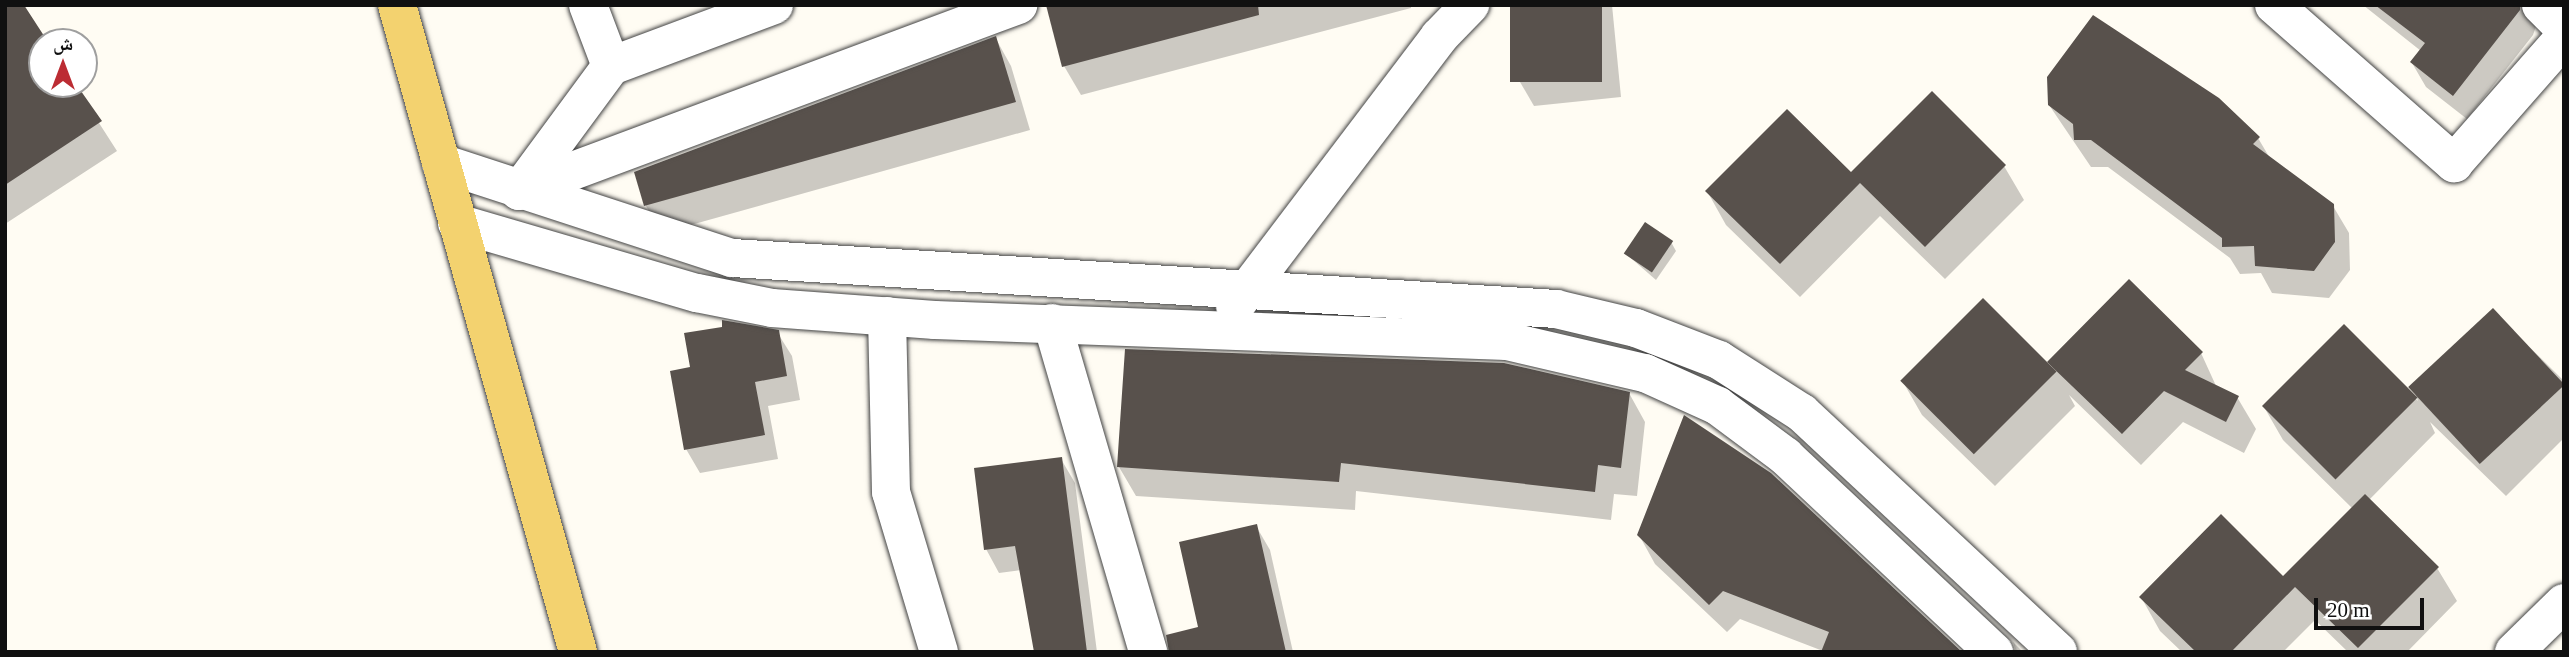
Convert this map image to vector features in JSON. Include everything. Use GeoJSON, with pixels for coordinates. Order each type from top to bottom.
{"type":"FeatureCollection","features":[{"type":"Feature","properties":{"kind":"main road"},"geometry":{"type":"LineString","coordinates":[[397,5],[578,652]]}},
{"type":"Feature","properties":{"kind":"street"},"geometry":{"type":"LineString","coordinates":[[588,5],[611,66]]}},
{"type":"Feature","properties":{"kind":"street"},"geometry":{"type":"LineString","coordinates":[[519,191],[611,66],[774,5]]}},
{"type":"Feature","properties":{"kind":"street"},"geometry":{"type":"LineString","coordinates":[[519,191],[1018,5]]}},
{"type":"Feature","properties":{"kind":"street"},"geometry":{"type":"LineString","coordinates":[[1219,329],[1439,37],[1470,5]]}},
{"type":"Feature","properties":{"kind":"street"},"geometry":{"type":"LineString","coordinates":[[2274,5],[2454,163],[2564,38]]}},
{"type":"Feature","properties":{"kind":"street"},"geometry":{"type":"LineString","coordinates":[[2541,5],[2564,28]]}},
{"type":"Feature","properties":{"kind":"street"},"geometry":{"type":"LineString","coordinates":[[441,163],[519,191],[732,258],[1245,292],[1556,309],[1636,328],[1719,360],[1802,413],[2059,652]]}},
{"type":"Feature","properties":{"kind":"street"},"geometry":{"type":"LineString","coordinates":[[457,223],[697,293],[772,307],[887,316],[1507,341],[1645,373],[1718,406],[1785,456],[1994,652]]}},
{"type":"Feature","properties":{"kind":"street"},"geometry":{"type":"LineString","coordinates":[[887,316],[891,492],[939,652]]}},
{"type":"Feature","properties":{"kind":"street"},"geometry":{"type":"LineString","coordinates":[[1052,323],[1148,652]]}},
{"type":"Feature","properties":{"kind":"street"},"geometry":{"type":"LineString","coordinates":[[2514,652],[2564,603]]}},
{"type":"Feature","properties":{"kind":"building"},"geometry":{"type":"Polygon","coordinates":[[[5,5],[24,5],[39,28],[28,28],[28,98],[86,98],[102,121],[5,185],[5,5]]]}},
{"type":"Feature","properties":{"kind":"building"},"geometry":{"type":"Polygon","coordinates":[[[1046,5],[1258,5],[1259,15],[1062,67],[1046,5]]]}},
{"type":"Feature","properties":{"kind":"building"},"geometry":{"type":"Polygon","coordinates":[[[1510,5],[1602,5],[1602,82],[1510,82],[1510,5]]]}},
{"type":"Feature","properties":{"kind":"building"},"geometry":{"type":"Polygon","coordinates":[[[2375,5],[2520,5],[2520,10],[2453,96],[2410,62],[2425,43],[2375,5]]]}},
{"type":"Feature","properties":{"kind":"building"},"geometry":{"type":"Polygon","coordinates":[[[2093,15],[2219,98],[2260,137],[2253,144],[2334,204],[2335,242],[2314,271],[2255,266],[2254,246],[2222,247],[2222,238],[2091,140],[2074,140],[2073,124],[2048,105],[2047,77],[2093,15]]]}},
{"type":"Feature","properties":{"kind":"building"},"geometry":{"type":"Polygon","coordinates":[[[996,36],[1016,102],[644,206],[634,172],[996,36]]]}},
{"type":"Feature","properties":{"kind":"building"},"geometry":{"type":"Polygon","coordinates":[[[1932,91],[2006,165],[1925,247],[1860,183],[1780,264],[1705,191],[1787,109],[1851,172],[1932,91]]]}},
{"type":"Feature","properties":{"kind":"building"},"geometry":{"type":"Polygon","coordinates":[[[1645,222],[1673,241],[1652,273],[1624,254],[1645,222]]]}},
{"type":"Feature","properties":{"kind":"building"},"geometry":{"type":"Polygon","coordinates":[[[2129,279],[2203,352],[2185,370],[2239,396],[2226,422],[2164,391],[2122,434],[2047,362],[2129,279]]]}},
{"type":"Feature","properties":{"kind":"building"},"geometry":{"type":"Polygon","coordinates":[[[1983,298],[2057,372],[1974,454],[1900,381],[1983,298]]]}},
{"type":"Feature","properties":{"kind":"building"},"geometry":{"type":"Polygon","coordinates":[[[2493,308],[2564,385],[2480,464],[2408,387],[2493,308]]]}},
{"type":"Feature","properties":{"kind":"building"},"geometry":{"type":"Polygon","coordinates":[[[722,320],[779,330],[787,376],[755,382],[765,435],[684,450],[670,371],[690,367],[684,333],[722,327],[722,320]]]}},
{"type":"Feature","properties":{"kind":"building"},"geometry":{"type":"Polygon","coordinates":[[[2344,324],[2418,398],[2336,480],[2262,406],[2344,324]]]}},
{"type":"Feature","properties":{"kind":"building"},"geometry":{"type":"Polygon","coordinates":[[[1125,349],[1504,363],[1630,392],[1621,468],[1598,465],[1595,492],[1341,463],[1339,482],[1117,467],[1125,349]]]}},
{"type":"Feature","properties":{"kind":"building"},"geometry":{"type":"Polygon","coordinates":[[[1684,415],[1771,473],[1962,652],[1821,652],[1829,632],[1723,591],[1709,605],[1637,535],[1684,415]]]}},
{"type":"Feature","properties":{"kind":"building"},"geometry":{"type":"Polygon","coordinates":[[[1062,457],[1087,652],[1034,652],[1015,546],[984,550],[974,468],[1062,457]]]}},
{"type":"Feature","properties":{"kind":"building"},"geometry":{"type":"Polygon","coordinates":[[[2365,494],[2439,567],[2358,648],[2295,587],[2231,652],[2196,652],[2139,597],[2221,514],[2283,576],[2365,494]]]}},
{"type":"Feature","properties":{"kind":"building"},"geometry":{"type":"Polygon","coordinates":[[[1257,524],[1286,652],[1169,652],[1166,635],[1198,627],[1179,542],[1257,524]]]}}]}
